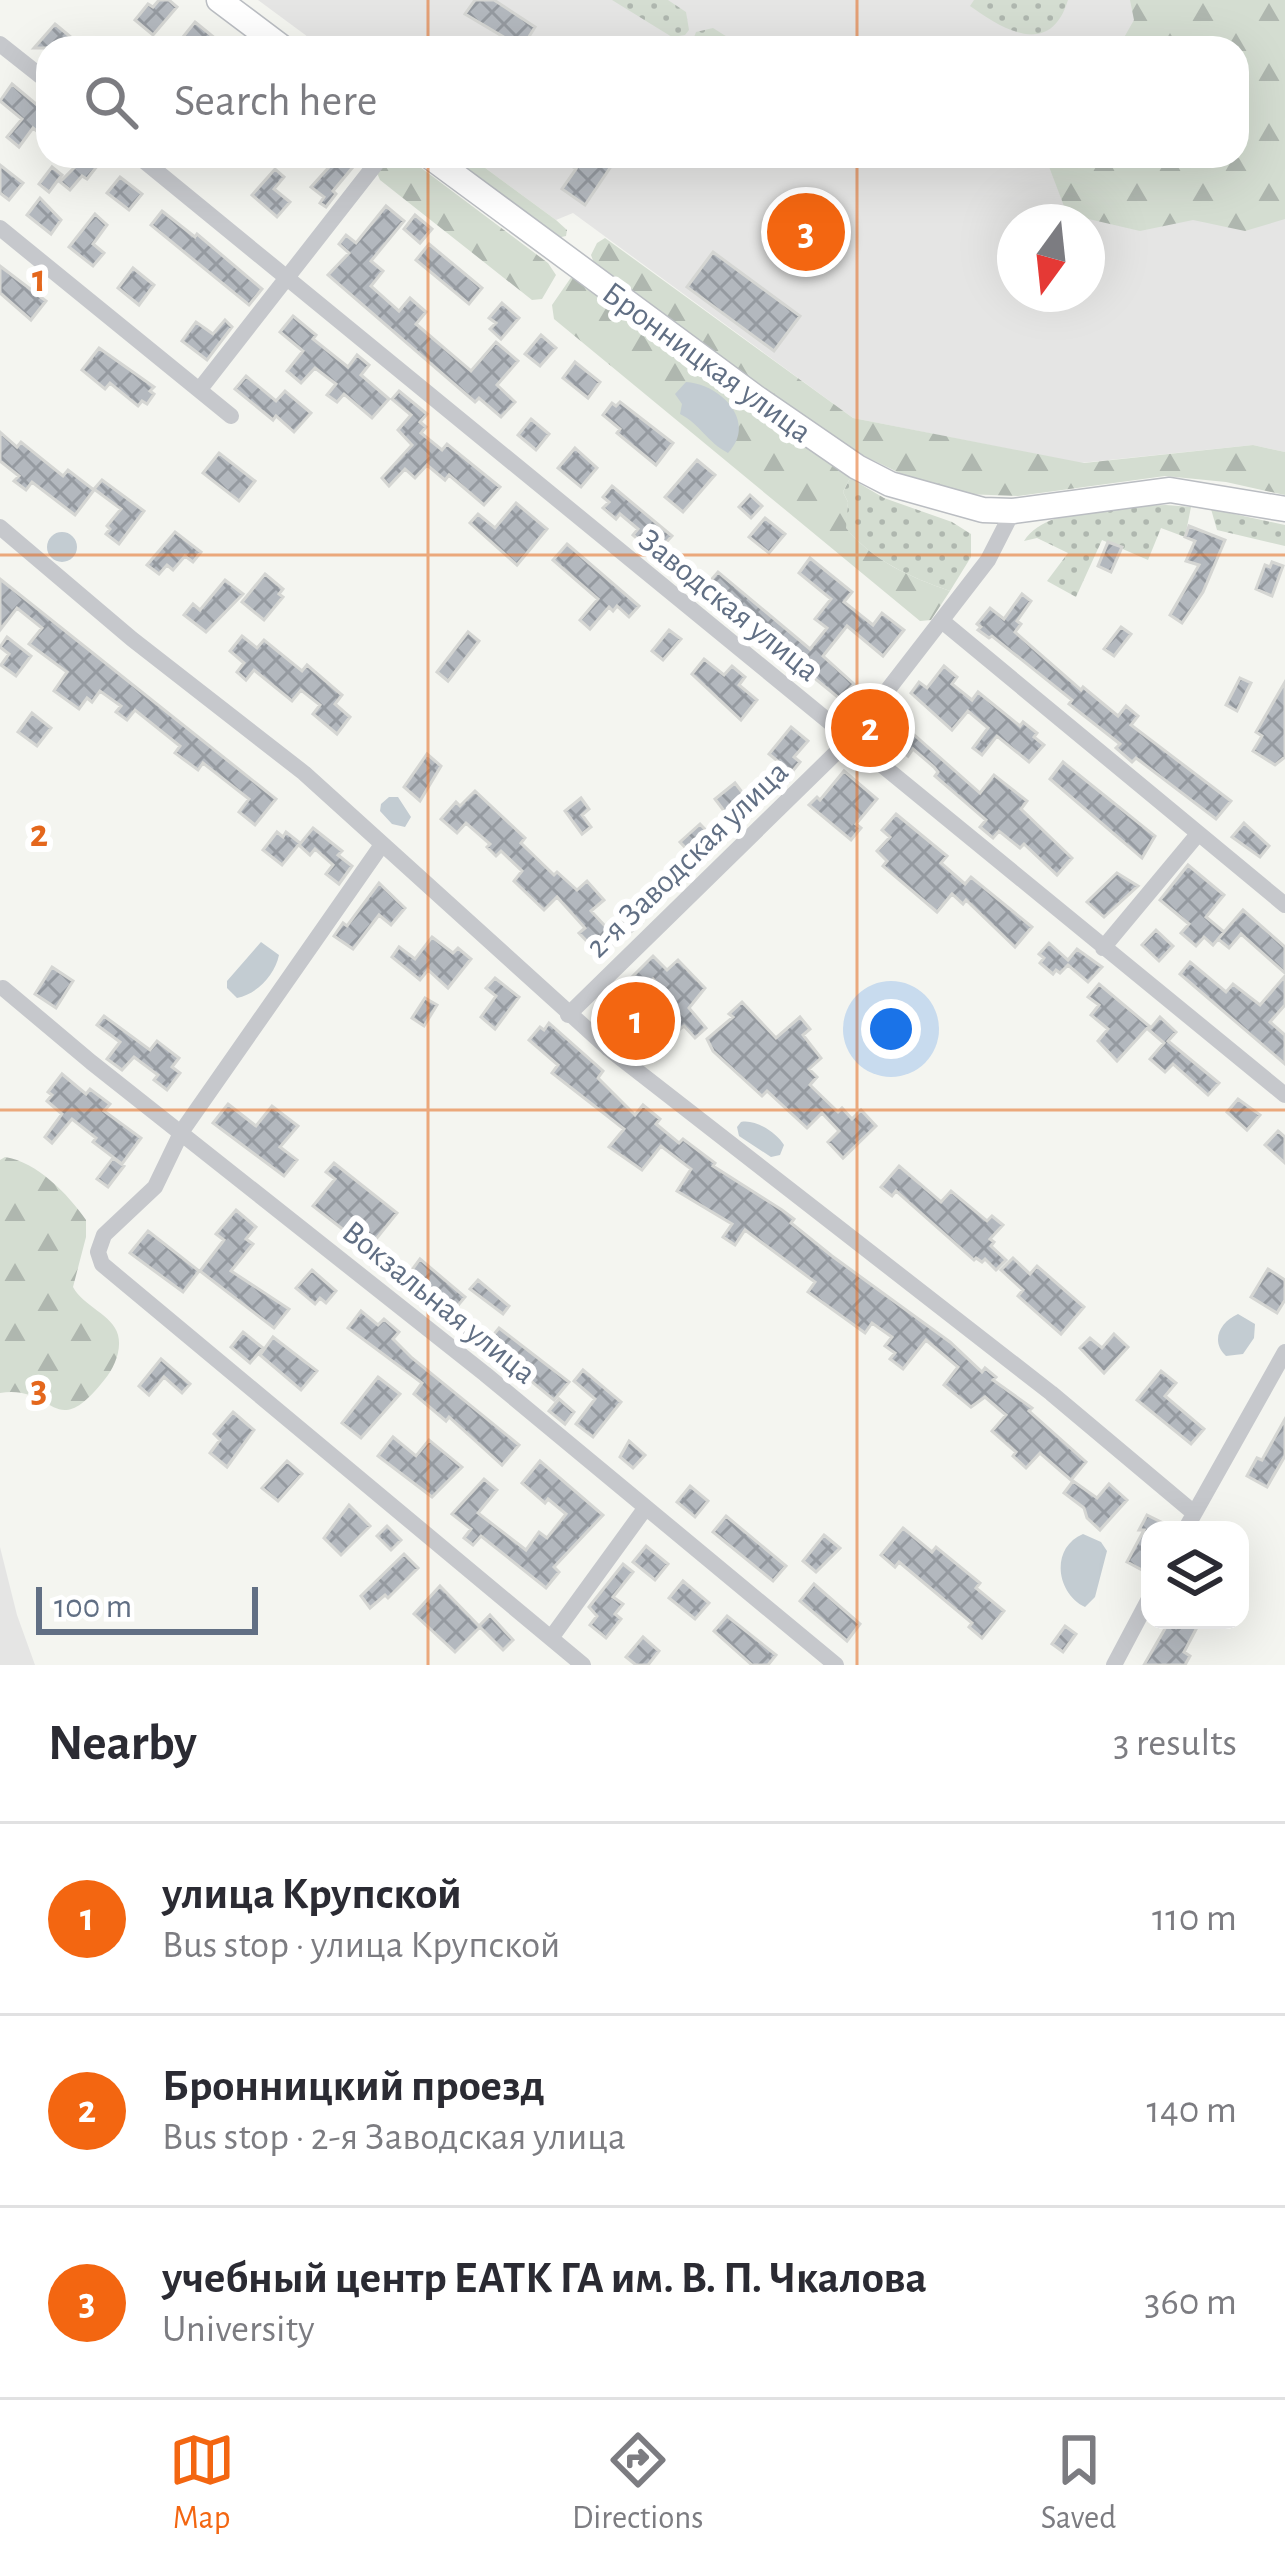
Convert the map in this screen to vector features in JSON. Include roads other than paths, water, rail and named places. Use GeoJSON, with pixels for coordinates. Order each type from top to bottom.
{"type":"FeatureCollection","features":[{"type":"Feature","properties":{"kind":"main road"},"geometry":{"type":"LineString","coordinates":[[219,0],[267,36]]}},
{"type":"Feature","properties":{"kind":"main road","name":"Бронницкая улица"},"geometry":{"type":"LineString","coordinates":[[446,168],[857,467],[926,497],[983,510],[1013,511],[1170,490],[1285,509]]}},
{"type":"Feature","properties":{"kind":"street"},"geometry":{"type":"LineString","coordinates":[[0,44],[36,72]]}},
{"type":"Feature","properties":{"kind":"street","name":"Заводская улица"},"geometry":{"type":"LineString","coordinates":[[153,168],[1285,1095]]}},
{"type":"Feature","properties":{"kind":"street"},"geometry":{"type":"LineString","coordinates":[[200,389],[373,168]]}},
{"type":"Feature","properties":{"kind":"street"},"geometry":{"type":"LineString","coordinates":[[0,228],[231,416]]}},
{"type":"Feature","properties":{"kind":"street","name":"2-я Заводская улица"},"geometry":{"type":"LineString","coordinates":[[568,1015],[849,740],[988,560],[1013,511]]}},
{"type":"Feature","properties":{"kind":"street"},"geometry":{"type":"LineString","coordinates":[[0,527],[132,639],[304,773],[568,1015],[1051,1393],[1189,1521]]}},
{"type":"Feature","properties":{"kind":"street"},"geometry":{"type":"LineString","coordinates":[[942,621],[1285,905]]}},
{"type":"Feature","properties":{"kind":"street"},"geometry":{"type":"LineString","coordinates":[[1102,948],[1198,834]]}},
{"type":"Feature","properties":{"kind":"street"},"geometry":{"type":"LineString","coordinates":[[381,847],[182,1131],[155,1187],[104,1235],[98,1252],[102,1264],[583,1665]]}},
{"type":"Feature","properties":{"kind":"street","name":"Вокзальная улица"},"geometry":{"type":"LineString","coordinates":[[3,988],[484,1374],[836,1665]]}},
{"type":"Feature","properties":{"kind":"street"},"geometry":{"type":"LineString","coordinates":[[1191,1521],[1285,1352]]}},
{"type":"Feature","properties":{"kind":"street"},"geometry":{"type":"LineString","coordinates":[[551,1638],[644,1510]]}},
{"type":"Feature","properties":{"kind":"street"},"geometry":{"type":"LineString","coordinates":[[1114,1665],[1141,1614]]}},
{"type":"Feature","properties":{"kind":"place","name":"учебный центр ЕАТК ГА им. В. П. Чкалова"},"geometry":{"type":"Point","coordinates":[806,232]}},
{"type":"Feature","properties":{"kind":"place","name":"Бронницкий проезд"},"geometry":{"type":"Point","coordinates":[870,728]}},
{"type":"Feature","properties":{"kind":"place","name":"улица Крупской"},"geometry":{"type":"Point","coordinates":[636,1021]}}]}
